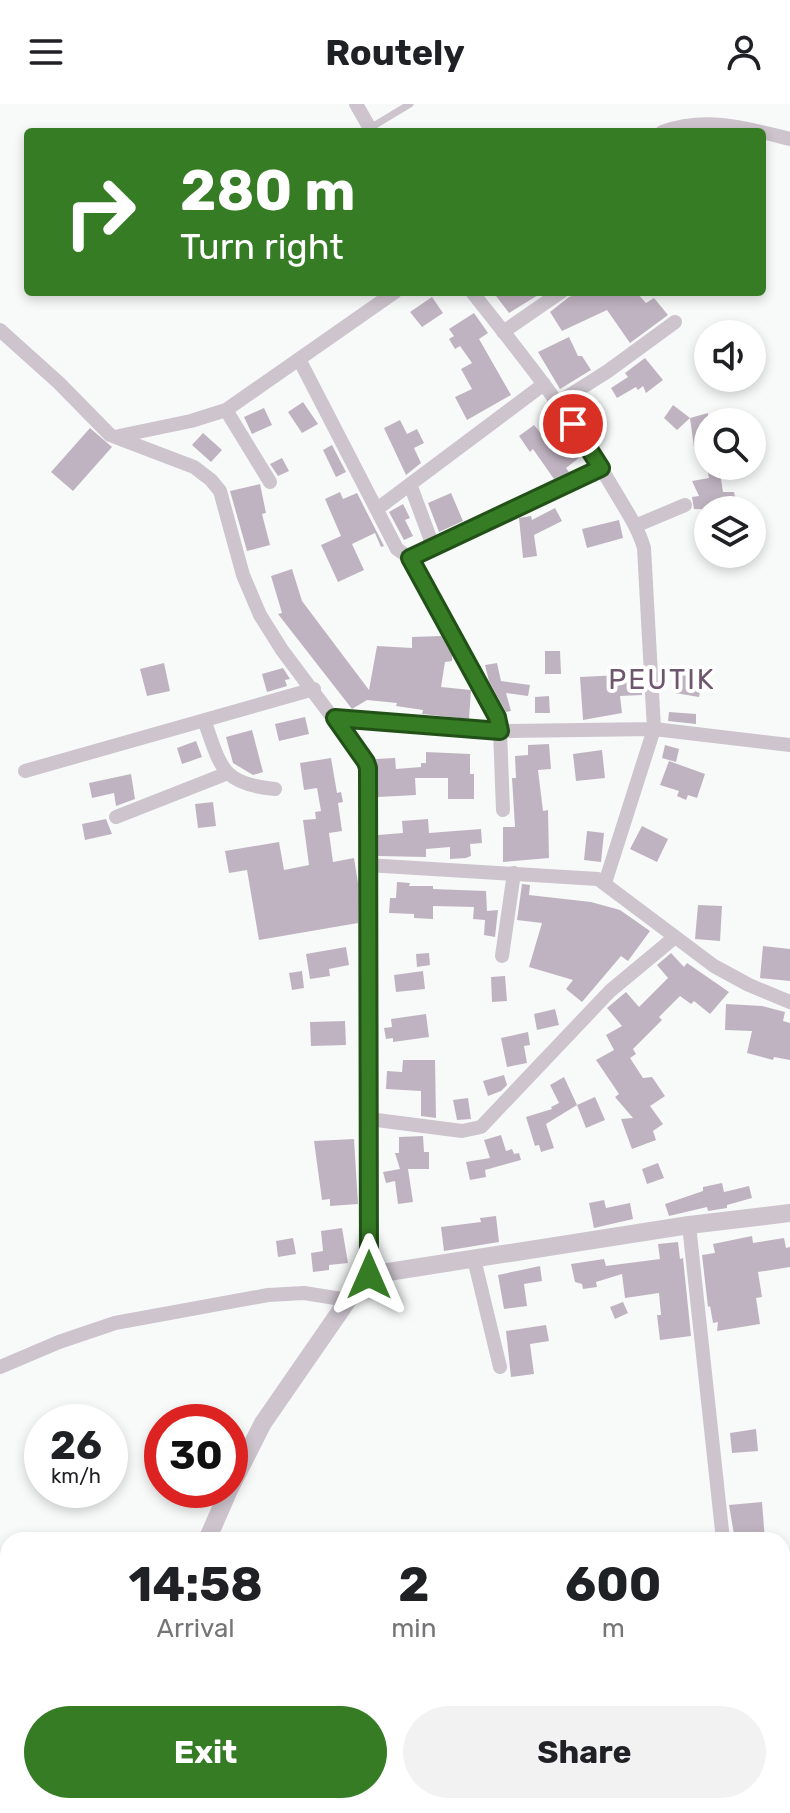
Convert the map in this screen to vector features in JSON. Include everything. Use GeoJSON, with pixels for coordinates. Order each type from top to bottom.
{"type":"FeatureCollection","features":[{"type":"Feature","properties":{"kind":"street"},"geometry":{"type":"LineString","coordinates":[[356,104],[370,128]]}},
{"type":"Feature","properties":{"kind":"street"},"geometry":{"type":"LineString","coordinates":[[679,128],[701,123],[748,128]]}},
{"type":"Feature","properties":{"kind":"street"},"geometry":{"type":"LineString","coordinates":[[766,133],[790,139]]}},
{"type":"Feature","properties":{"kind":"street"},"geometry":{"type":"LineString","coordinates":[[114,437],[176,425],[226,410],[389,296]]}},
{"type":"Feature","properties":{"kind":"street"},"geometry":{"type":"LineString","coordinates":[[475,296],[559,402],[635,526],[644,554],[654,729],[605,883]]}},
{"type":"Feature","properties":{"kind":"street"},"geometry":{"type":"LineString","coordinates":[[503,332],[555,296]]}},
{"type":"Feature","properties":{"kind":"street"},"geometry":{"type":"LineString","coordinates":[[559,402],[675,322]]}},
{"type":"Feature","properties":{"kind":"street"},"geometry":{"type":"LineString","coordinates":[[0,330],[114,437],[187,464],[215,484],[220,491],[243,575],[260,615],[282,650],[368,765],[369,1275],[348,1300],[263,1423],[248,1453]]}},
{"type":"Feature","properties":{"kind":"street"},"geometry":{"type":"LineString","coordinates":[[300,361],[397,549],[410,558],[497,717],[503,810]]}},
{"type":"Feature","properties":{"kind":"street"},"geometry":{"type":"LineString","coordinates":[[377,509],[544,384]]}},
{"type":"Feature","properties":{"kind":"street"},"geometry":{"type":"LineString","coordinates":[[226,410],[270,482]]}},
{"type":"Feature","properties":{"kind":"street"},"geometry":{"type":"LineString","coordinates":[[410,558],[601,468]]}},
{"type":"Feature","properties":{"kind":"street"},"geometry":{"type":"LineString","coordinates":[[410,484],[433,546]]}},
{"type":"Feature","properties":{"kind":"street"},"geometry":{"type":"LineString","coordinates":[[635,526],[685,505]]}},
{"type":"Feature","properties":{"kind":"street"},"geometry":{"type":"LineString","coordinates":[[25,771],[314,689]]}},
{"type":"Feature","properties":{"kind":"street"},"geometry":{"type":"LineString","coordinates":[[335,718],[500,731],[654,729],[790,745]]}},
{"type":"Feature","properties":{"kind":"street"},"geometry":{"type":"LineString","coordinates":[[204,720],[220,763],[228,773],[249,786],[275,789]]}},
{"type":"Feature","properties":{"kind":"street"},"geometry":{"type":"LineString","coordinates":[[116,817],[228,773]]}},
{"type":"Feature","properties":{"kind":"street"},"geometry":{"type":"LineString","coordinates":[[367,865],[591,878],[605,883],[732,977],[790,1002]]}},
{"type":"Feature","properties":{"kind":"street"},"geometry":{"type":"LineString","coordinates":[[502,956],[514,873]]}},
{"type":"Feature","properties":{"kind":"street"},"geometry":{"type":"LineString","coordinates":[[369,1119],[462,1131],[481,1127],[610,991],[675,937]]}},
{"type":"Feature","properties":{"kind":"street"},"geometry":{"type":"LineString","coordinates":[[369,1275],[689,1225],[790,1213]]}},
{"type":"Feature","properties":{"kind":"street"},"geometry":{"type":"LineString","coordinates":[[689,1225],[722,1532]]}},
{"type":"Feature","properties":{"kind":"street"},"geometry":{"type":"LineString","coordinates":[[474,1259],[500,1367]]}},
{"type":"Feature","properties":{"kind":"street"},"geometry":{"type":"LineString","coordinates":[[0,1367],[59,1342],[128,1320],[268,1295],[304,1293],[348,1300]]}},
{"type":"Feature","properties":{"kind":"street"},"geometry":{"type":"LineString","coordinates":[[211,1532],[221,1508]]}},
{"type":"Feature","properties":{"kind":"lane"},"geometry":{"type":"LineString","coordinates":[[374,128],[410,104]]}},
{"type":"Feature","properties":{"kind":"building"},"geometry":{"type":"Polygon","coordinates":[[[496,296],[537,296],[509,313],[496,296]]]}},
{"type":"Feature","properties":{"kind":"building"},"geometry":{"type":"Polygon","coordinates":[[[640,296],[646,303],[654,298],[668,315],[630,343],[607,310],[562,331],[550,312],[569,297],[640,296]]]}},
{"type":"Feature","properties":{"kind":"building"},"geometry":{"type":"Polygon","coordinates":[[[432,297],[443,313],[422,327],[410,312],[432,297]]]}},
{"type":"Feature","properties":{"kind":"building"},"geometry":{"type":"Polygon","coordinates":[[[474,313],[488,333],[479,339],[511,395],[467,420],[455,397],[472,389],[461,369],[472,363],[460,346],[455,349],[449,339],[454,336],[449,329],[474,313]]]}},
{"type":"Feature","properties":{"kind":"building"},"geometry":{"type":"Polygon","coordinates":[[[569,337],[578,356],[582,356],[591,370],[560,389],[538,352],[569,337]]]}},
{"type":"Feature","properties":{"kind":"building"},"geometry":{"type":"Polygon","coordinates":[[[645,358],[663,380],[646,393],[643,386],[638,390],[636,387],[617,398],[611,388],[628,377],[625,373],[645,358]]]}},
{"type":"Feature","properties":{"kind":"building"},"geometry":{"type":"Polygon","coordinates":[[[587,396],[594,408],[577,414],[572,406],[587,396]]]}},
{"type":"Feature","properties":{"kind":"building"},"geometry":{"type":"Polygon","coordinates":[[[303,402],[318,424],[302,433],[288,412],[303,402]]]}},
{"type":"Feature","properties":{"kind":"building"},"geometry":{"type":"Polygon","coordinates":[[[673,405],[690,418],[677,430],[664,418],[673,405]]]}},
{"type":"Feature","properties":{"kind":"building"},"geometry":{"type":"Polygon","coordinates":[[[264,408],[272,425],[252,434],[244,417],[264,408]]]}},
{"type":"Feature","properties":{"kind":"building"},"geometry":{"type":"Polygon","coordinates":[[[694,417],[694,447],[690,418],[694,417]]]}},
{"type":"Feature","properties":{"kind":"building"},"geometry":{"type":"Polygon","coordinates":[[[400,420],[407,434],[417,429],[424,443],[414,448],[421,463],[406,475],[384,428],[400,420]]]}},
{"type":"Feature","properties":{"kind":"building"},"geometry":{"type":"Polygon","coordinates":[[[534,425],[553,448],[566,438],[580,457],[566,468],[569,472],[554,479],[533,449],[530,452],[519,436],[534,425]]]}},
{"type":"Feature","properties":{"kind":"building"},"geometry":{"type":"Polygon","coordinates":[[[90,428],[112,447],[73,491],[51,472],[90,428]]]}},
{"type":"Feature","properties":{"kind":"building"},"geometry":{"type":"Polygon","coordinates":[[[203,433],[222,450],[211,462],[192,445],[203,433]]]}},
{"type":"Feature","properties":{"kind":"building"},"geometry":{"type":"Polygon","coordinates":[[[332,445],[346,472],[336,477],[323,450],[332,445]]]}},
{"type":"Feature","properties":{"kind":"building"},"geometry":{"type":"Polygon","coordinates":[[[282,458],[289,471],[278,476],[270,464],[282,458]]]}},
{"type":"Feature","properties":{"kind":"building"},"geometry":{"type":"Polygon","coordinates":[[[721,480],[723,492],[734,492],[735,496],[699,496],[692,481],[721,480]]]}},
{"type":"Feature","properties":{"kind":"building"},"geometry":{"type":"Polygon","coordinates":[[[260,484],[266,513],[262,514],[270,545],[247,551],[230,491],[260,484]]]}},
{"type":"Feature","properties":{"kind":"building"},"geometry":{"type":"Polygon","coordinates":[[[340,492],[343,499],[357,493],[384,546],[381,547],[375,533],[352,544],[364,570],[338,582],[321,545],[341,536],[325,499],[340,492]]]}},
{"type":"Feature","properties":{"kind":"building"},"geometry":{"type":"Polygon","coordinates":[[[451,493],[463,521],[439,532],[428,503],[451,493]]]}},
{"type":"Feature","properties":{"kind":"building"},"geometry":{"type":"Polygon","coordinates":[[[403,504],[410,518],[405,520],[413,536],[404,540],[389,512],[403,504]]]}},
{"type":"Feature","properties":{"kind":"building"},"geometry":{"type":"Polygon","coordinates":[[[555,508],[562,521],[534,535],[537,556],[523,558],[519,518],[531,516],[532,520],[555,508]]]}},
{"type":"Feature","properties":{"kind":"building"},"geometry":{"type":"Polygon","coordinates":[[[619,520],[623,538],[587,548],[582,529],[619,520]]]}},
{"type":"Feature","properties":{"kind":"building"},"geometry":{"type":"Polygon","coordinates":[[[292,569],[302,601],[369,690],[377,646],[412,648],[412,637],[441,636],[452,655],[452,661],[445,662],[441,687],[471,690],[469,719],[422,714],[423,710],[396,706],[397,703],[367,700],[352,709],[278,614],[282,613],[271,576],[292,569]]]}},
{"type":"Feature","properties":{"kind":"building"},"geometry":{"type":"Polygon","coordinates":[[[545,651],[560,651],[561,674],[545,674],[545,651]]]}},
{"type":"Feature","properties":{"kind":"building"},"geometry":{"type":"Polygon","coordinates":[[[164,663],[170,691],[147,696],[140,669],[164,663]]]}},
{"type":"Feature","properties":{"kind":"building"},"geometry":{"type":"Polygon","coordinates":[[[497,663],[501,681],[530,685],[528,696],[506,693],[511,711],[506,712],[489,681],[485,665],[497,663]]]}},
{"type":"Feature","properties":{"kind":"building"},"geometry":{"type":"Polygon","coordinates":[[[283,668],[290,679],[285,680],[287,686],[267,692],[262,674],[283,668]]]}},
{"type":"Feature","properties":{"kind":"building"},"geometry":{"type":"Polygon","coordinates":[[[678,672],[703,676],[699,697],[675,693],[678,672]]]}},
{"type":"Feature","properties":{"kind":"building"},"geometry":{"type":"Polygon","coordinates":[[[641,674],[642,695],[620,696],[622,713],[583,720],[580,677],[641,674]]]}},
{"type":"Feature","properties":{"kind":"building"},"geometry":{"type":"Polygon","coordinates":[[[549,696],[550,713],[535,713],[535,697],[549,696]]]}},
{"type":"Feature","properties":{"kind":"building"},"geometry":{"type":"Polygon","coordinates":[[[669,712],[696,714],[696,724],[668,721],[669,712]]]}},
{"type":"Feature","properties":{"kind":"building"},"geometry":{"type":"Polygon","coordinates":[[[305,717],[309,734],[279,741],[275,724],[305,717]]]}},
{"type":"Feature","properties":{"kind":"building"},"geometry":{"type":"Polygon","coordinates":[[[252,730],[263,772],[253,775],[233,763],[226,737],[252,730]]]}},
{"type":"Feature","properties":{"kind":"building"},"geometry":{"type":"Polygon","coordinates":[[[196,741],[202,757],[182,764],[177,748],[196,741]]]}},
{"type":"Feature","properties":{"kind":"building"},"geometry":{"type":"Polygon","coordinates":[[[549,744],[551,769],[538,770],[543,811],[548,810],[549,858],[503,862],[503,827],[515,827],[512,778],[516,778],[515,756],[528,755],[528,745],[549,744]]]}},
{"type":"Feature","properties":{"kind":"building"},"geometry":{"type":"Polygon","coordinates":[[[665,745],[679,749],[676,762],[662,758],[665,745]]]}},
{"type":"Feature","properties":{"kind":"building"},"geometry":{"type":"Polygon","coordinates":[[[602,750],[605,778],[576,781],[573,754],[602,750]]]}},
{"type":"Feature","properties":{"kind":"building"},"geometry":{"type":"Polygon","coordinates":[[[426,752],[470,754],[474,799],[448,799],[448,778],[415,778],[416,795],[378,797],[376,759],[395,758],[396,769],[421,767],[421,763],[426,763],[426,752]]]}},
{"type":"Feature","properties":{"kind":"building"},"geometry":{"type":"Polygon","coordinates":[[[331,758],[337,793],[341,792],[343,802],[338,803],[342,831],[329,833],[333,862],[354,858],[358,883],[358,923],[259,940],[247,870],[229,873],[225,851],[279,842],[284,870],[309,865],[303,820],[316,819],[315,812],[321,811],[317,788],[304,790],[300,763],[331,758]]]}},
{"type":"Feature","properties":{"kind":"building"},"geometry":{"type":"Polygon","coordinates":[[[669,761],[705,774],[697,798],[688,795],[686,800],[677,796],[679,791],[660,785],[669,761]]]}},
{"type":"Feature","properties":{"kind":"building"},"geometry":{"type":"Polygon","coordinates":[[[131,774],[135,799],[116,806],[114,793],[92,798],[89,783],[131,774]]]}},
{"type":"Feature","properties":{"kind":"building"},"geometry":{"type":"Polygon","coordinates":[[[213,802],[216,826],[198,828],[195,804],[213,802]]]}},
{"type":"Feature","properties":{"kind":"building"},"geometry":{"type":"Polygon","coordinates":[[[106,819],[112,834],[85,840],[82,824],[106,819]]]}},
{"type":"Feature","properties":{"kind":"building"},"geometry":{"type":"Polygon","coordinates":[[[428,819],[429,833],[481,829],[482,843],[470,844],[471,856],[466,858],[450,859],[450,847],[426,849],[426,857],[378,856],[378,835],[403,833],[402,821],[428,819]]]}},
{"type":"Feature","properties":{"kind":"building"},"geometry":{"type":"Polygon","coordinates":[[[642,826],[668,839],[657,862],[630,849],[642,826]]]}},
{"type":"Feature","properties":{"kind":"building"},"geometry":{"type":"Polygon","coordinates":[[[587,831],[604,833],[601,862],[584,860],[587,831]]]}},
{"type":"Feature","properties":{"kind":"building"},"geometry":{"type":"Polygon","coordinates":[[[397,882],[410,883],[409,886],[433,886],[433,889],[486,891],[487,911],[498,910],[495,937],[484,935],[485,920],[473,919],[474,907],[433,906],[433,919],[389,913],[390,898],[396,898],[397,882]]]}},
{"type":"Feature","properties":{"kind":"building"},"geometry":{"type":"Polygon","coordinates":[[[522,884],[530,885],[529,895],[591,902],[620,910],[650,931],[628,961],[621,956],[582,1002],[566,989],[573,980],[529,967],[542,923],[517,920],[522,884]]]}},
{"type":"Feature","properties":{"kind":"building"},"geometry":{"type":"Polygon","coordinates":[[[698,905],[722,906],[720,941],[695,939],[698,905]]]}},
{"type":"Feature","properties":{"kind":"building"},"geometry":{"type":"Polygon","coordinates":[[[763,946],[790,949],[790,981],[760,978],[763,946]]]}},
{"type":"Feature","properties":{"kind":"building"},"geometry":{"type":"Polygon","coordinates":[[[346,947],[349,965],[329,969],[330,976],[310,979],[306,954],[346,947]]]}},
{"type":"Feature","properties":{"kind":"building"},"geometry":{"type":"Polygon","coordinates":[[[429,953],[430,965],[417,967],[416,954],[429,953]]]}},
{"type":"Feature","properties":{"kind":"building"},"geometry":{"type":"Polygon","coordinates":[[[671,953],[684,967],[687,963],[729,992],[710,1014],[694,1001],[691,1004],[680,996],[659,1017],[662,1020],[633,1049],[636,1054],[630,1058],[643,1078],[652,1077],[665,1096],[650,1106],[663,1124],[653,1131],[656,1140],[632,1149],[621,1119],[633,1118],[615,1097],[619,1094],[596,1060],[614,1050],[606,1035],[622,1026],[607,1008],[626,992],[639,1007],[668,978],[657,965],[671,953]]]}},
{"type":"Feature","properties":{"kind":"building"},"geometry":{"type":"Polygon","coordinates":[[[302,971],[304,988],[292,990],[289,973],[302,971]]]}},
{"type":"Feature","properties":{"kind":"building"},"geometry":{"type":"Polygon","coordinates":[[[423,971],[425,989],[396,992],[394,975],[423,971]]]}},
{"type":"Feature","properties":{"kind":"building"},"geometry":{"type":"Polygon","coordinates":[[[505,976],[507,1001],[492,1002],[491,977],[505,976]]]}},
{"type":"Feature","properties":{"kind":"building"},"geometry":{"type":"Polygon","coordinates":[[[726,1004],[762,1006],[785,1012],[783,1021],[790,1023],[790,1060],[774,1057],[773,1060],[747,1053],[752,1031],[725,1030],[726,1004]]]}},
{"type":"Feature","properties":{"kind":"building"},"geometry":{"type":"Polygon","coordinates":[[[555,1009],[559,1025],[537,1030],[534,1014],[555,1009]]]}},
{"type":"Feature","properties":{"kind":"building"},"geometry":{"type":"Polygon","coordinates":[[[426,1014],[429,1037],[393,1042],[393,1038],[386,1039],[384,1028],[392,1027],[391,1019],[426,1014]]]}},
{"type":"Feature","properties":{"kind":"building"},"geometry":{"type":"Polygon","coordinates":[[[345,1021],[346,1045],[311,1046],[310,1022],[345,1021]]]}},
{"type":"Feature","properties":{"kind":"building"},"geometry":{"type":"Polygon","coordinates":[[[528,1032],[530,1045],[524,1046],[527,1063],[507,1067],[501,1038],[528,1032]]]}},
{"type":"Feature","properties":{"kind":"building"},"geometry":{"type":"Polygon","coordinates":[[[403,1060],[435,1060],[436,1118],[421,1116],[421,1091],[386,1089],[387,1071],[402,1072],[403,1060]]]}},
{"type":"Feature","properties":{"kind":"building"},"geometry":{"type":"Polygon","coordinates":[[[504,1075],[507,1085],[488,1096],[483,1081],[504,1075]]]}},
{"type":"Feature","properties":{"kind":"building"},"geometry":{"type":"Polygon","coordinates":[[[564,1077],[577,1105],[546,1124],[554,1148],[541,1152],[539,1145],[535,1146],[526,1117],[552,1109],[559,1103],[550,1085],[564,1077]]]}},
{"type":"Feature","properties":{"kind":"building"},"geometry":{"type":"Polygon","coordinates":[[[595,1097],[605,1120],[586,1128],[577,1105],[595,1097]]]}},
{"type":"Feature","properties":{"kind":"building"},"geometry":{"type":"Polygon","coordinates":[[[468,1098],[471,1119],[457,1120],[453,1100],[468,1098]]]}},
{"type":"Feature","properties":{"kind":"building"},"geometry":{"type":"Polygon","coordinates":[[[501,1135],[506,1151],[512,1149],[514,1154],[519,1153],[521,1160],[485,1170],[486,1177],[470,1180],[466,1162],[490,1158],[484,1140],[501,1135]]]}},
{"type":"Feature","properties":{"kind":"building"},"geometry":{"type":"Polygon","coordinates":[[[423,1136],[424,1152],[429,1152],[429,1169],[408,1169],[413,1202],[398,1204],[395,1181],[386,1183],[383,1172],[400,1169],[395,1153],[399,1153],[399,1137],[423,1136]]]}},
{"type":"Feature","properties":{"kind":"building"},"geometry":{"type":"Polygon","coordinates":[[[354,1139],[358,1204],[330,1206],[330,1199],[322,1200],[314,1141],[354,1139]]]}},
{"type":"Feature","properties":{"kind":"building"},"geometry":{"type":"Polygon","coordinates":[[[658,1163],[664,1178],[647,1184],[642,1169],[658,1163]]]}},
{"type":"Feature","properties":{"kind":"building"},"geometry":{"type":"Polygon","coordinates":[[[722,1183],[724,1192],[749,1186],[752,1198],[727,1205],[727,1208],[708,1211],[707,1207],[669,1216],[665,1204],[703,1191],[703,1187],[722,1183]]]}},
{"type":"Feature","properties":{"kind":"building"},"geometry":{"type":"Polygon","coordinates":[[[604,1200],[606,1208],[630,1203],[633,1219],[594,1228],[589,1203],[604,1200]]]}},
{"type":"Feature","properties":{"kind":"building"},"geometry":{"type":"Polygon","coordinates":[[[496,1216],[499,1242],[444,1251],[441,1227],[481,1222],[480,1218],[496,1216]]]}},
{"type":"Feature","properties":{"kind":"building"},"geometry":{"type":"Polygon","coordinates":[[[342,1228],[348,1263],[329,1265],[329,1270],[313,1272],[311,1253],[323,1251],[321,1231],[342,1228]]]}},
{"type":"Feature","properties":{"kind":"building"},"geometry":{"type":"Polygon","coordinates":[[[752,1236],[753,1243],[784,1238],[786,1248],[790,1247],[790,1267],[758,1272],[762,1297],[756,1298],[760,1324],[717,1331],[718,1322],[713,1323],[708,1307],[702,1255],[715,1253],[713,1244],[752,1236]]]}},
{"type":"Feature","properties":{"kind":"building"},"geometry":{"type":"Polygon","coordinates":[[[293,1238],[296,1254],[278,1257],[276,1241],[293,1238]]]}},
{"type":"Feature","properties":{"kind":"building"},"geometry":{"type":"Polygon","coordinates":[[[678,1242],[680,1259],[683,1258],[691,1336],[660,1340],[657,1315],[661,1315],[659,1293],[625,1298],[622,1274],[596,1282],[597,1287],[583,1289],[582,1284],[575,1282],[571,1264],[604,1259],[606,1266],[660,1259],[658,1244],[678,1242]]]}},
{"type":"Feature","properties":{"kind":"building"},"geometry":{"type":"Polygon","coordinates":[[[540,1266],[542,1281],[524,1284],[527,1306],[504,1309],[498,1275],[540,1266]]]}},
{"type":"Feature","properties":{"kind":"building"},"geometry":{"type":"Polygon","coordinates":[[[623,1302],[628,1313],[615,1319],[610,1307],[623,1302]]]}},
{"type":"Feature","properties":{"kind":"building"},"geometry":{"type":"Polygon","coordinates":[[[546,1325],[549,1341],[530,1344],[534,1374],[511,1377],[506,1331],[546,1325]]]}},
{"type":"Feature","properties":{"kind":"building"},"geometry":{"type":"Polygon","coordinates":[[[756,1429],[758,1451],[732,1453],[730,1433],[756,1429]]]}},
{"type":"Feature","properties":{"kind":"building"},"geometry":{"type":"Polygon","coordinates":[[[762,1502],[764,1532],[734,1532],[729,1505],[762,1502]]]}},
{"type":"Feature","properties":{"kind":"district","name":"PEUTIK"},"geometry":{"type":"Point","coordinates":[662,679]}},
{"type":"Feature","properties":{"kind":"route"},"geometry":{"type":"LineString","coordinates":[[369,1275],[368,768],[335,718],[500,731],[497,717],[410,558],[601,468],[573,424]]}}]}
